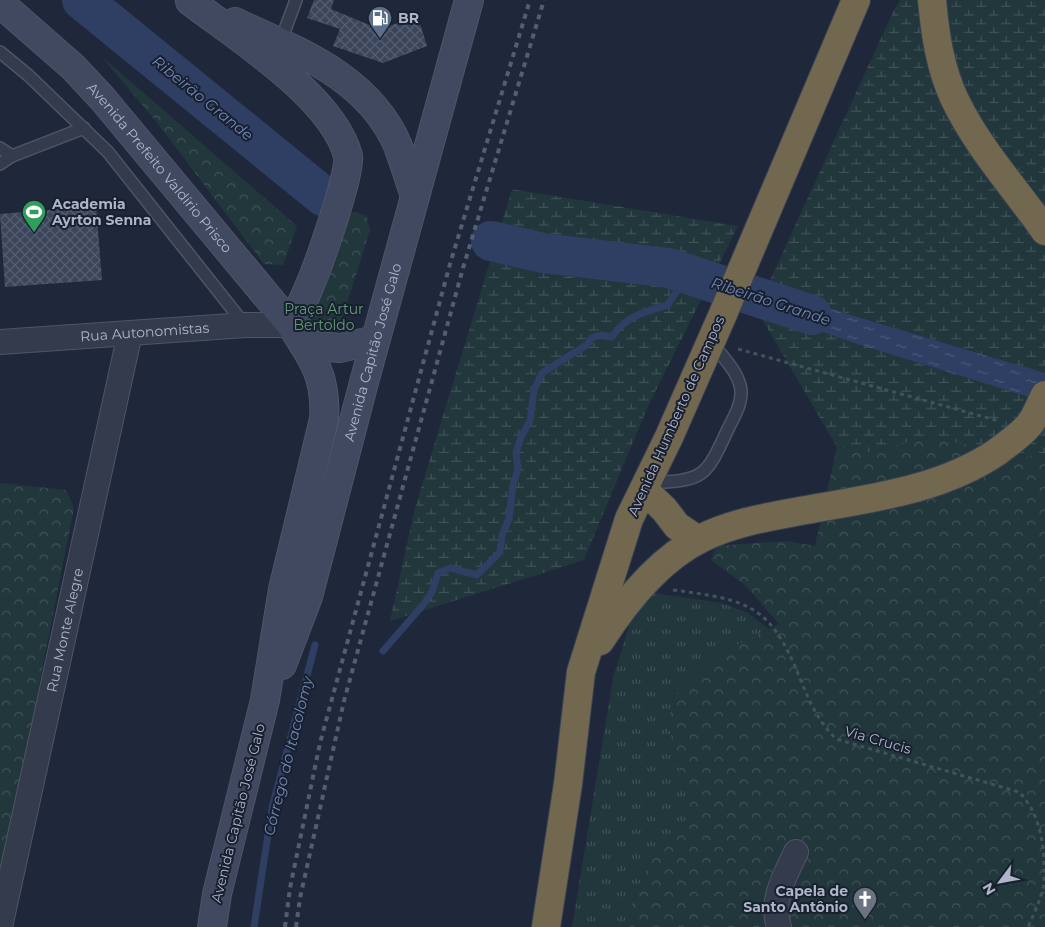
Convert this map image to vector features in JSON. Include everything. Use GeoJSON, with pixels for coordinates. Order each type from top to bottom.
{"type":"FeatureCollection","features":[{"type":"Feature","properties":{"kind":"highway","name":"Avenida Humberto de Campos"},"geometry":{"type":"LineString","coordinates":[[546,927],[568,784],[581,672],[630,519],[723,314],[856,0]]}},
{"type":"Feature","properties":{"kind":"highway"},"geometry":{"type":"LineString","coordinates":[[932,0],[936,37],[954,98],[977,140],[1045,231]]}},
{"type":"Feature","properties":{"kind":"highway","name":"Avenida Humberto de Campos"},"geometry":{"type":"LineString","coordinates":[[581,672],[619,610],[662,566],[698,540],[726,527],[934,484],[979,464],[1004,446],[1018,424],[1045,395]]}},
{"type":"Feature","properties":{"kind":"highway"},"geometry":{"type":"LineString","coordinates":[[646,486],[677,526],[698,540]]}},
{"type":"Feature","properties":{"kind":"main road"},"geometry":{"type":"LineString","coordinates":[[190,0],[280,42],[346,78],[375,109],[397,144],[415,196]]}},
{"type":"Feature","properties":{"kind":"main road"},"geometry":{"type":"LineString","coordinates":[[190,0],[282,72],[328,117],[341,139],[349,158],[345,179],[310,286],[298,335],[340,348],[375,340]]}},
{"type":"Feature","properties":{"kind":"main road","name":"Avenida Capitão José Galo"},"geometry":{"type":"LineString","coordinates":[[265,700],[287,655],[308,597],[375,340],[469,0]]}},
{"type":"Feature","properties":{"kind":"main road","name":"Avenida Prefeito Valdírio Prisco"},"geometry":{"type":"LineString","coordinates":[[0,3],[73,67],[102,98],[298,335]]}},
{"type":"Feature","properties":{"kind":"main road"},"geometry":{"type":"LineString","coordinates":[[271,302],[310,286]]}},
{"type":"Feature","properties":{"kind":"main road","name":"Avenida Capitão José Galo"},"geometry":{"type":"LineString","coordinates":[[212,927],[217,894],[265,700],[283,589],[324,419],[326,396],[321,377],[298,335]]}},
{"type":"Feature","properties":{"kind":"street","name":"Rua Autonomistas"},"geometry":{"type":"LineString","coordinates":[[0,342],[245,326],[298,335]]}},
{"type":"Feature","properties":{"kind":"street","name":"Rua Monte Alegre"},"geometry":{"type":"LineString","coordinates":[[0,927],[130,333]]}},
{"type":"Feature","properties":{"kind":"street"},"geometry":{"type":"LineString","coordinates":[[779,927],[776,917],[777,892],[796,852]]}},
{"type":"Feature","properties":{"kind":"lane"},"geometry":{"type":"LineString","coordinates":[[280,42],[296,0]]}},
{"type":"Feature","properties":{"kind":"lane"},"geometry":{"type":"LineString","coordinates":[[0,52],[28,75],[108,152],[245,326]]}},
{"type":"Feature","properties":{"kind":"lane"},"geometry":{"type":"LineString","coordinates":[[0,164],[12,156],[84,128]]}},
{"type":"Feature","properties":{"kind":"lane"},"geometry":{"type":"LineString","coordinates":[[0,148],[12,156]]}},
{"type":"Feature","properties":{"kind":"lane"},"geometry":{"type":"LineString","coordinates":[[646,486],[686,481],[711,466],[740,402],[741,388],[733,370],[710,341]]}},
{"type":"Feature","properties":{"kind":"path"},"geometry":{"type":"LineString","coordinates":[[710,341],[1018,424]]}},
{"type":"Feature","properties":{"kind":"path","name":"Via Crucis"},"geometry":{"type":"LineString","coordinates":[[669,587],[671,590],[725,597],[755,610],[765,618],[788,646],[811,704],[823,727],[836,739],[1019,792],[1031,804],[1039,820],[1044,843],[1044,883],[1028,927]]}},
{"type":"Feature","properties":{"kind":"green space"},"geometry":{"type":"Polygon","coordinates":[[[900,0],[1045,0],[1045,373],[766,289],[900,0]]]}},
{"type":"Feature","properties":{"kind":"green space"},"geometry":{"type":"Polygon","coordinates":[[[101,56],[297,226],[283,265],[264,264],[155,120],[101,56]]]}},
{"type":"Feature","properties":{"kind":"green space"},"geometry":{"type":"Polygon","coordinates":[[[512,189],[738,226],[648,406],[584,560],[390,621],[415,508],[512,189]]]}},
{"type":"Feature","properties":{"kind":"green space","name":"Praça Artur Bertoldo"},"geometry":{"type":"Polygon","coordinates":[[[346,212],[357,212],[367,217],[370,230],[338,332],[328,341],[313,335],[303,322],[346,212]]]}},
{"type":"Feature","properties":{"kind":"green space"},"geometry":{"type":"Polygon","coordinates":[[[756,309],[851,342],[1045,402],[1045,460],[929,437],[868,452],[837,447],[756,309]]]}},
{"type":"Feature","properties":{"kind":"green space"},"geometry":{"type":"Polygon","coordinates":[[[929,437],[1045,460],[1045,927],[630,927],[632,900],[654,853],[694,821],[667,721],[681,685],[725,651],[779,624],[745,585],[711,560],[716,546],[787,541],[815,546],[837,447],[868,452],[929,437]]]}},
{"type":"Feature","properties":{"kind":"green space"},"geometry":{"type":"Polygon","coordinates":[[[0,483],[66,490],[74,508],[0,882],[0,483]]]}},
{"type":"Feature","properties":{"kind":"green space"},"geometry":{"type":"Polygon","coordinates":[[[640,591],[722,603],[748,613],[769,629],[725,651],[667,720],[694,821],[654,853],[632,900],[630,927],[572,927],[613,678],[640,591]]]}},
{"type":"Feature","properties":{"kind":"water"},"geometry":{"type":"Polygon","coordinates":[[[765,289],[1045,373],[1045,402],[851,342],[756,309],[765,289]]]}},
{"type":"Feature","properties":{"kind":"building","name":"BR"},"geometry":{"type":"Polygon","coordinates":[[[314,0],[334,0],[331,9],[379,29],[418,17],[427,46],[383,63],[333,46],[340,29],[307,18],[314,0]]]}},
{"type":"Feature","properties":{"kind":"building"},"geometry":{"type":"Polygon","coordinates":[[[96,206],[102,280],[5,287],[0,214],[96,206]]]}},
{"type":"Feature","properties":{"kind":"waterway","name":"Ribeirão Grande"},"geometry":{"type":"LineString","coordinates":[[82,0],[323,196]]}},
{"type":"Feature","properties":{"kind":"waterway","name":"Ribeirão Grande"},"geometry":{"type":"LineString","coordinates":[[491,241],[543,253],[669,268],[812,315]]}},
{"type":"Feature","properties":{"kind":"waterway"},"geometry":{"type":"LineString","coordinates":[[383,651],[423,605],[432,592],[438,573],[451,568],[477,575],[500,552],[502,535],[509,519],[513,485],[518,469],[516,452],[522,435],[530,421],[534,390],[542,373],[588,344],[591,338],[601,335],[612,337],[629,320],[644,312],[668,305],[680,288],[698,278]]}},
{"type":"Feature","properties":{"kind":"waterway","name":"Córrego do Itacolomy"},"geometry":{"type":"LineString","coordinates":[[254,927],[272,808],[315,645]]}},
{"type":"Feature","properties":{"kind":"railway"},"geometry":{"type":"LineString","coordinates":[[285,927],[290,888],[320,743],[450,264],[530,0]]}},
{"type":"Feature","properties":{"kind":"railway"},"geometry":{"type":"LineString","coordinates":[[296,927],[300,898],[344,701],[463,268],[544,0]]}},
{"type":"Feature","properties":{"kind":"place","name":"BR"},"geometry":{"type":"Point","coordinates":[380,39]}},
{"type":"Feature","properties":{"kind":"place","name":"Academia Ayrton Senna"},"geometry":{"type":"Point","coordinates":[34,233]}},
{"type":"Feature","properties":{"kind":"place","name":"Capela de Santo Antônio"},"geometry":{"type":"Point","coordinates":[865,920]}}]}
